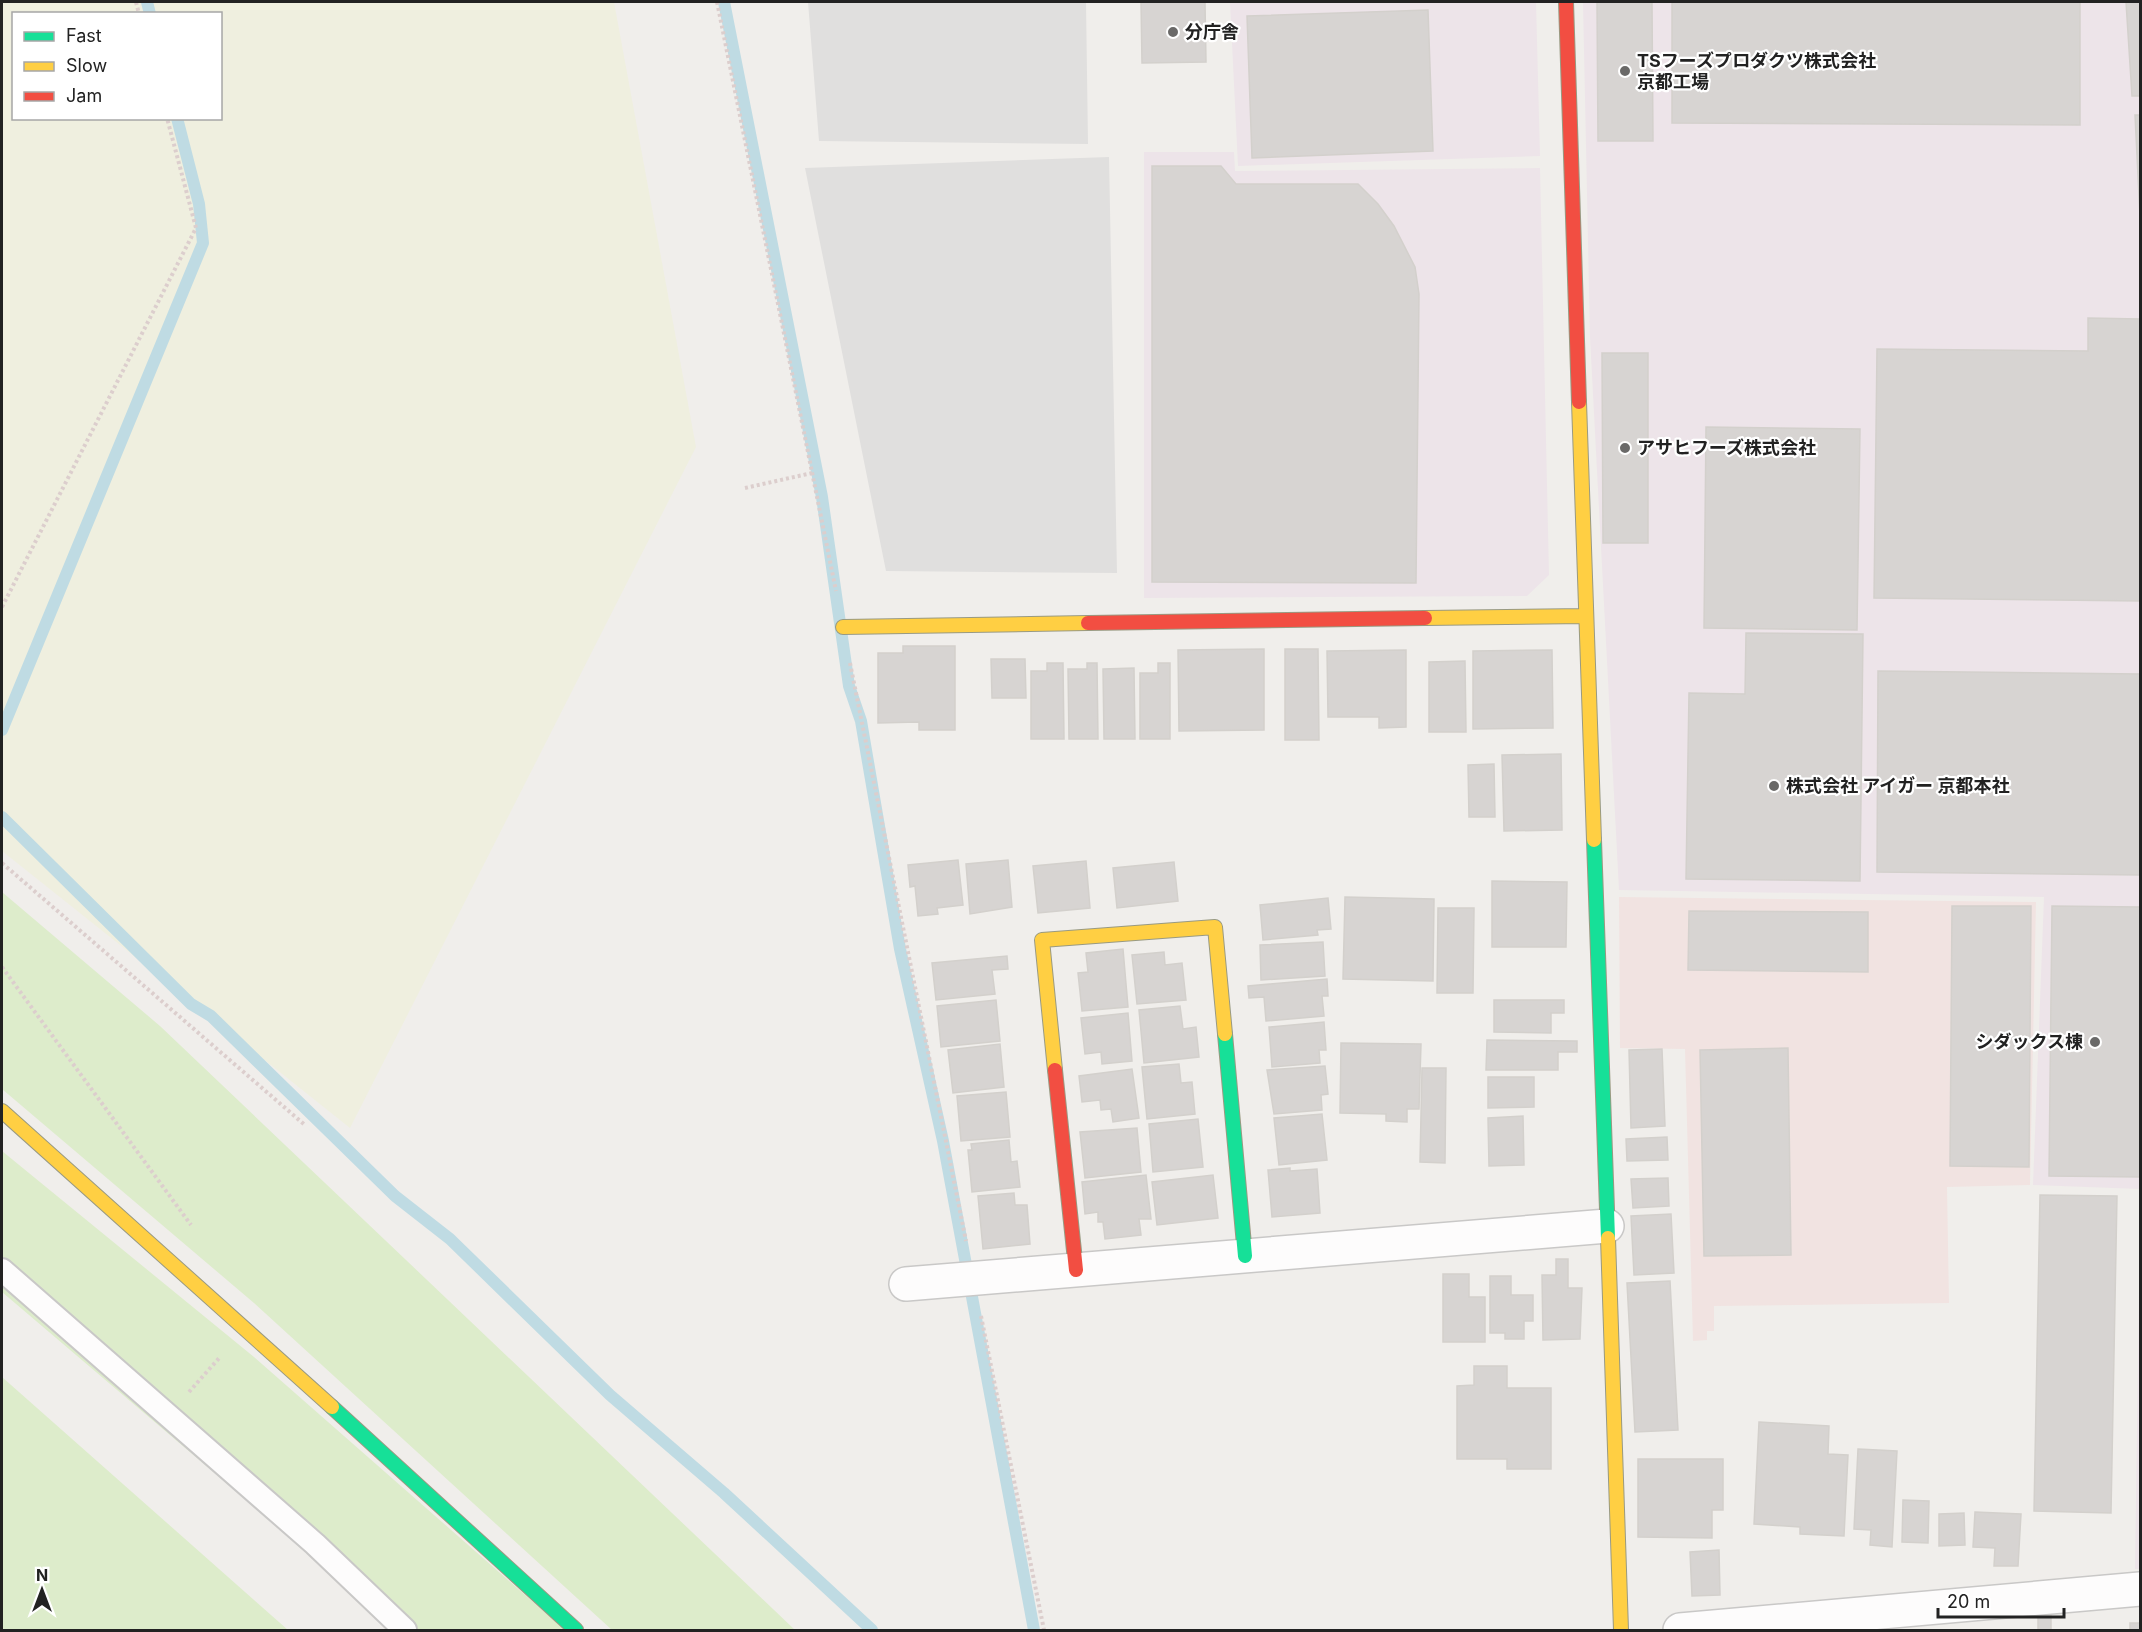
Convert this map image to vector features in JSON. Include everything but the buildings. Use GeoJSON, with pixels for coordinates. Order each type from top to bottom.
{"type":"FeatureCollection","features":[{"type":"Feature","properties":{"kind":"street"},"geometry":{"type":"LineString","coordinates":[[1566,2],[1621,1630]]}},
{"type":"Feature","properties":{"kind":"street"},"geometry":{"type":"LineString","coordinates":[[843,627],[1586,616]]}},
{"type":"Feature","properties":{"kind":"street"},"geometry":{"type":"LineString","coordinates":[[1076,1270],[1042,940],[1215,927],[1245,1256]]}},
{"type":"Feature","properties":{"kind":"street"},"geometry":{"type":"LineString","coordinates":[[2,1111],[246,1329],[576,1630]]}},
{"type":"Feature","properties":{"kind":"street"},"geometry":{"type":"LineString","coordinates":[[906,1284],[1607,1226]]}},
{"type":"Feature","properties":{"kind":"street"},"geometry":{"type":"LineString","coordinates":[[1680,1630],[2140,1589]]}},
{"type":"Feature","properties":{"kind":"lane"},"geometry":{"type":"LineString","coordinates":[[2,1270],[315,1544],[405,1630]]}},
{"type":"Feature","properties":{"kind":"path"},"geometry":{"type":"LineString","coordinates":[[717,2],[1044,1630]]}},
{"type":"Feature","properties":{"kind":"path"},"geometry":{"type":"LineString","coordinates":[[2,607],[196,228],[168,120]]}},
{"type":"Feature","properties":{"kind":"path"},"geometry":{"type":"LineString","coordinates":[[746,488],[813,473]]}},
{"type":"Feature","properties":{"kind":"path"},"geometry":{"type":"LineString","coordinates":[[2,863],[306,1126]]}},
{"type":"Feature","properties":{"kind":"path"},"geometry":{"type":"LineString","coordinates":[[2,967],[192,1226]]}},
{"type":"Feature","properties":{"kind":"path"},"geometry":{"type":"LineString","coordinates":[[168,1415],[246,1329]]}},
{"type":"Feature","properties":{"kind":"shaded area"},"geometry":{"type":"Polygon","coordinates":[[[808,2],[1086,2],[1088,144],[819,141],[808,2]]]}},
{"type":"Feature","properties":{"kind":"shaded area"},"geometry":{"type":"Polygon","coordinates":[[[1230,2],[1536,2],[1540,156],[1238,166],[1230,2]]]}},
{"type":"Feature","properties":{"kind":"shaded area"},"geometry":{"type":"Polygon","coordinates":[[[1583,2],[2140,2],[2140,1189],[2033,1185],[2044,897],[1619,890],[1590,337],[1583,2]]]}},
{"type":"Feature","properties":{"kind":"shaded area"},"geometry":{"type":"Polygon","coordinates":[[[1144,152],[1234,152],[1235,171],[1540,168],[1549,575],[1527,596],[1144,598],[1144,152]]]}},
{"type":"Feature","properties":{"kind":"shaded area"},"geometry":{"type":"Polygon","coordinates":[[[1109,157],[1117,573],[886,571],[805,168],[1109,157]]]}},
{"type":"Feature","properties":{"kind":"shaded area"},"geometry":{"type":"Polygon","coordinates":[[[1619,897],[2036,902],[2030,1185],[1947,1187],[1949,1303],[1714,1306],[1714,1331],[1707,1331],[1707,1340],[1693,1341],[1685,1049],[1620,1048],[1619,897]]]}},
{"type":"Feature","properties":{"kind":"shaded area"},"geometry":{"type":"Polygon","coordinates":[[[2140,1220],[2140,1569],[2135,1569],[2140,1220]]]}},
{"type":"Feature","properties":{"kind":"green space"},"geometry":{"type":"Polygon","coordinates":[[[2,2],[614,2],[696,447],[350,1128],[2,851],[2,2]]]}},
{"type":"Feature","properties":{"kind":"green space"},"geometry":{"type":"Polygon","coordinates":[[[2,892],[160,1026],[795,1630],[612,1630],[254,1303],[2,1089],[2,892]]]}},
{"type":"Feature","properties":{"kind":"green space"},"geometry":{"type":"Polygon","coordinates":[[[2,1151],[254,1357],[565,1630],[399,1630],[2,1292],[2,1151]]]}},
{"type":"Feature","properties":{"kind":"green space"},"geometry":{"type":"Polygon","coordinates":[[[2,1377],[288,1630],[2,1630],[2,1377]]]}},
{"type":"Feature","properties":{"kind":"waterway"},"geometry":{"type":"LineString","coordinates":[[147,2],[150,12]]}},
{"type":"Feature","properties":{"kind":"waterway"},"geometry":{"type":"LineString","coordinates":[[724,2],[822,497],[849,686],[861,721],[900,949],[943,1141],[1034,1630]]}},
{"type":"Feature","properties":{"kind":"waterway"},"geometry":{"type":"LineString","coordinates":[[2,730],[203,243],[199,204],[178,120]]}},
{"type":"Feature","properties":{"kind":"waterway"},"geometry":{"type":"LineString","coordinates":[[2,817],[191,1004],[211,1016],[395,1196],[450,1239],[610,1395],[724,1493],[872,1630]]}},
{"type":"Feature","properties":{"kind":"traffic: fast"},"geometry":{"type":"LineString","coordinates":[[1594,840],[1608,1238]]}},
{"type":"Feature","properties":{"kind":"traffic: fast"},"geometry":{"type":"LineString","coordinates":[[1225,1034],[1245,1256]]}},
{"type":"Feature","properties":{"kind":"traffic: fast"},"geometry":{"type":"LineString","coordinates":[[332,1407],[576,1630]]}},
{"type":"Feature","properties":{"kind":"traffic: slow"},"geometry":{"type":"LineString","coordinates":[[1579,402],[1594,840]]}},
{"type":"Feature","properties":{"kind":"traffic: slow"},"geometry":{"type":"LineString","coordinates":[[1425,618],[1586,616]]}},
{"type":"Feature","properties":{"kind":"traffic: slow"},"geometry":{"type":"LineString","coordinates":[[843,627],[1088,623]]}},
{"type":"Feature","properties":{"kind":"traffic: slow"},"geometry":{"type":"LineString","coordinates":[[1055,1070],[1042,940],[1215,927],[1225,1034]]}},
{"type":"Feature","properties":{"kind":"traffic: slow"},"geometry":{"type":"LineString","coordinates":[[2,1111],[332,1407]]}},
{"type":"Feature","properties":{"kind":"traffic: slow"},"geometry":{"type":"LineString","coordinates":[[1608,1238],[1621,1630]]}},
{"type":"Feature","properties":{"kind":"traffic: jam"},"geometry":{"type":"LineString","coordinates":[[1566,2],[1579,402]]}},
{"type":"Feature","properties":{"kind":"traffic: jam"},"geometry":{"type":"LineString","coordinates":[[1088,623],[1425,618]]}},
{"type":"Feature","properties":{"kind":"traffic: jam"},"geometry":{"type":"LineString","coordinates":[[1055,1070],[1076,1270]]}},
{"type":"Feature","properties":{"kind":"place","name":"分庁舎"},"geometry":{"type":"Point","coordinates":[1173,32]}},
{"type":"Feature","properties":{"kind":"place","name":"TSフーズプロダクツ株式会社 京都工場"},"geometry":{"type":"Point","coordinates":[1625,71]}},
{"type":"Feature","properties":{"kind":"place","name":"アサヒフーズ株式会社"},"geometry":{"type":"Point","coordinates":[1625,448]}},
{"type":"Feature","properties":{"kind":"place","name":"株式会社 アイガー 京都本社"},"geometry":{"type":"Point","coordinates":[1774,786]}},
{"type":"Feature","properties":{"kind":"place","name":"シダックス棟"},"geometry":{"type":"Point","coordinates":[2095,1042]}}]}
